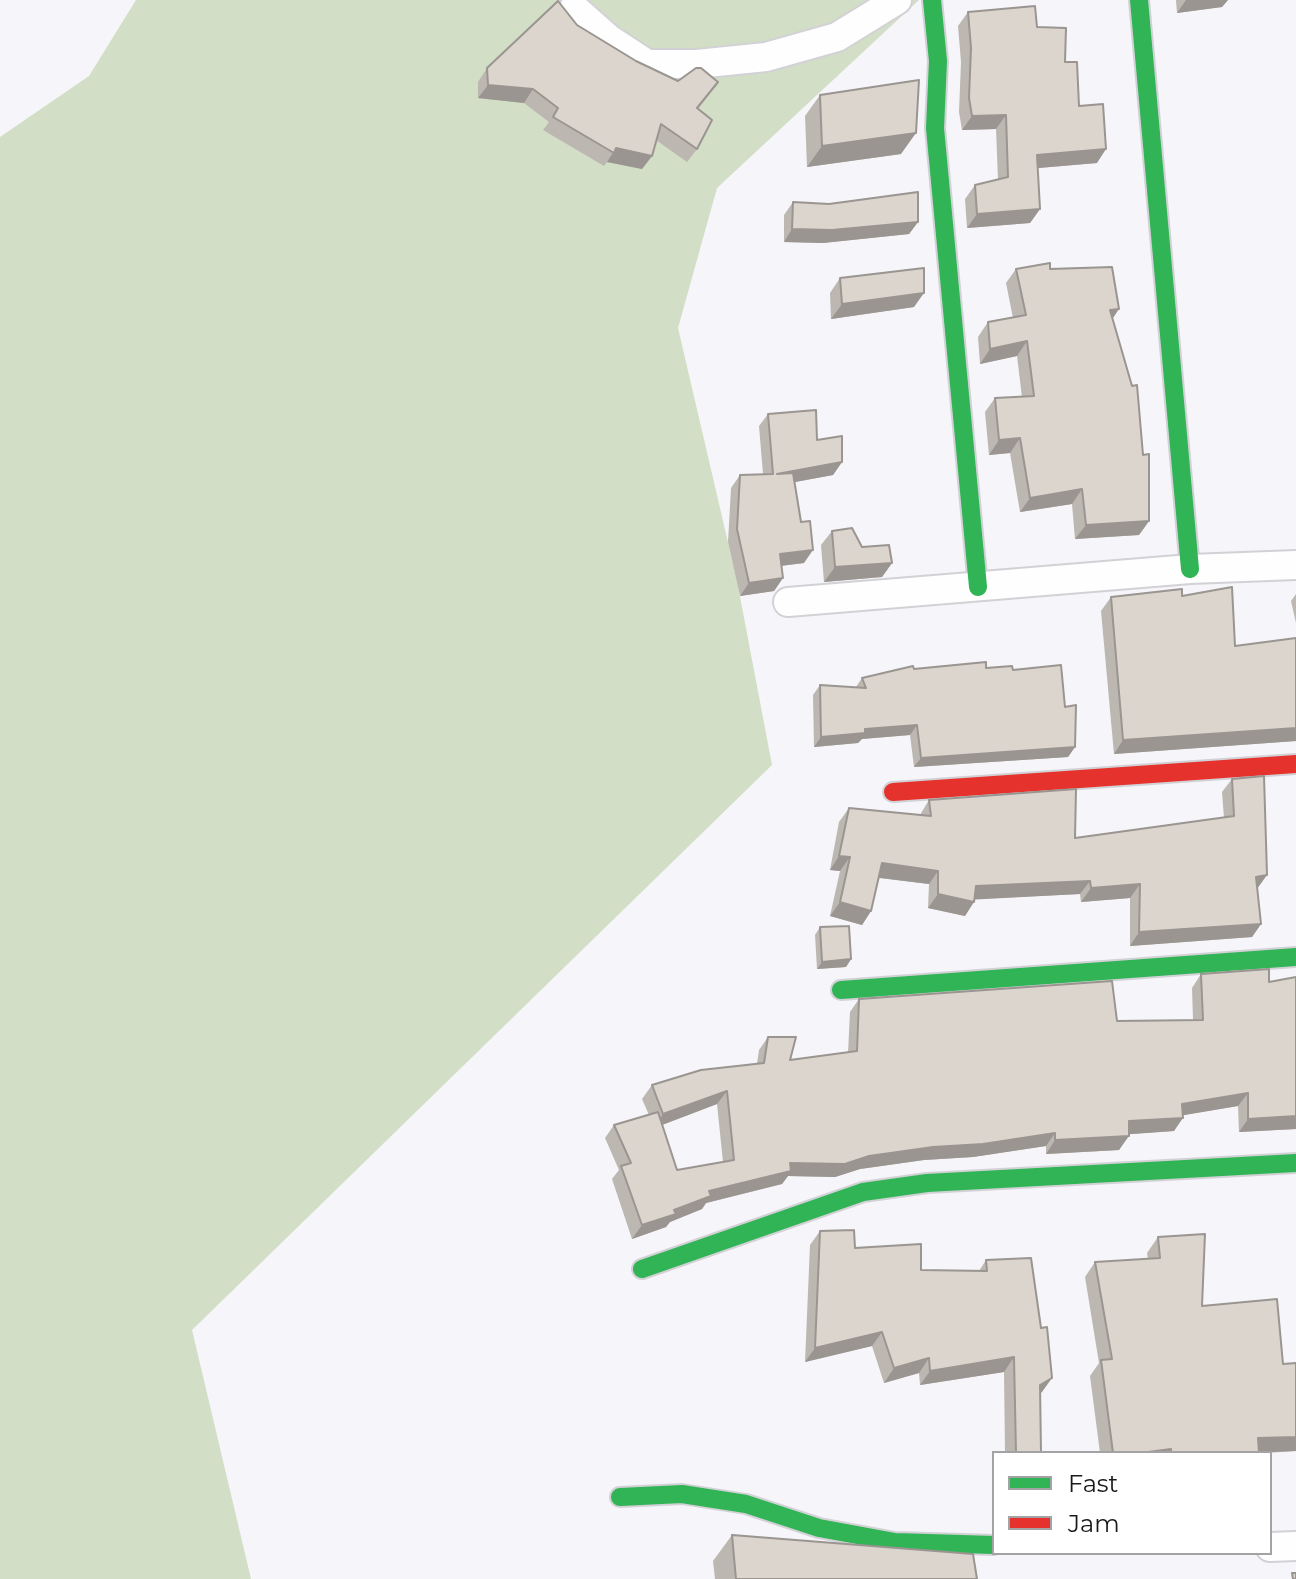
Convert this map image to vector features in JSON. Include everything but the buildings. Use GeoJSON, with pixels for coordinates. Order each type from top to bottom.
{"type":"FeatureCollection","features":[{"type":"Feature","properties":{"kind":"street"},"geometry":{"type":"LineString","coordinates":[[574,8],[609,39],[647,64],[697,64],[766,57],[837,37],[897,0]]}},
{"type":"Feature","properties":{"kind":"street"},"geometry":{"type":"LineString","coordinates":[[932,0],[938,61],[935,128],[978,587]]}},
{"type":"Feature","properties":{"kind":"street"},"geometry":{"type":"LineString","coordinates":[[1139,0],[1190,569]]}},
{"type":"Feature","properties":{"kind":"street"},"geometry":{"type":"LineString","coordinates":[[788,602],[1190,569],[1296,565]]}},
{"type":"Feature","properties":{"kind":"street"},"geometry":{"type":"LineString","coordinates":[[893,792],[1296,764]]}},
{"type":"Feature","properties":{"kind":"street"},"geometry":{"type":"LineString","coordinates":[[841,990],[1296,957]]}},
{"type":"Feature","properties":{"kind":"street"},"geometry":{"type":"LineString","coordinates":[[642,1269],[863,1192],[927,1183],[1296,1163]]}},
{"type":"Feature","properties":{"kind":"street"},"geometry":{"type":"LineString","coordinates":[[620,1497],[682,1494],[746,1504],[819,1528],[895,1542],[992,1545]]}},
{"type":"Feature","properties":{"kind":"street"},"geometry":{"type":"LineString","coordinates":[[1272,1547],[1296,1546]]}},
{"type":"Feature","properties":{"kind":"green space"},"geometry":{"type":"Polygon","coordinates":[[[136,0],[919,0],[717,188],[678,328],[737,581],[772,765],[192,1330],[251,1579],[0,1579],[0,137],[89,76],[136,0]]]}},
{"type":"Feature","properties":{"kind":"traffic: fast"},"geometry":{"type":"LineString","coordinates":[[932,0],[938,61],[935,128],[978,587]]}},
{"type":"Feature","properties":{"kind":"traffic: fast"},"geometry":{"type":"LineString","coordinates":[[1139,0],[1190,569]]}},
{"type":"Feature","properties":{"kind":"traffic: fast"},"geometry":{"type":"LineString","coordinates":[[841,990],[1296,957]]}},
{"type":"Feature","properties":{"kind":"traffic: fast"},"geometry":{"type":"LineString","coordinates":[[642,1269],[863,1192],[927,1183],[1296,1163]]}},
{"type":"Feature","properties":{"kind":"traffic: fast"},"geometry":{"type":"LineString","coordinates":[[620,1497],[682,1494],[746,1504],[819,1528],[895,1542],[992,1545]]}},
{"type":"Feature","properties":{"kind":"traffic: jam"},"geometry":{"type":"LineString","coordinates":[[893,792],[1296,764]]}}]}
